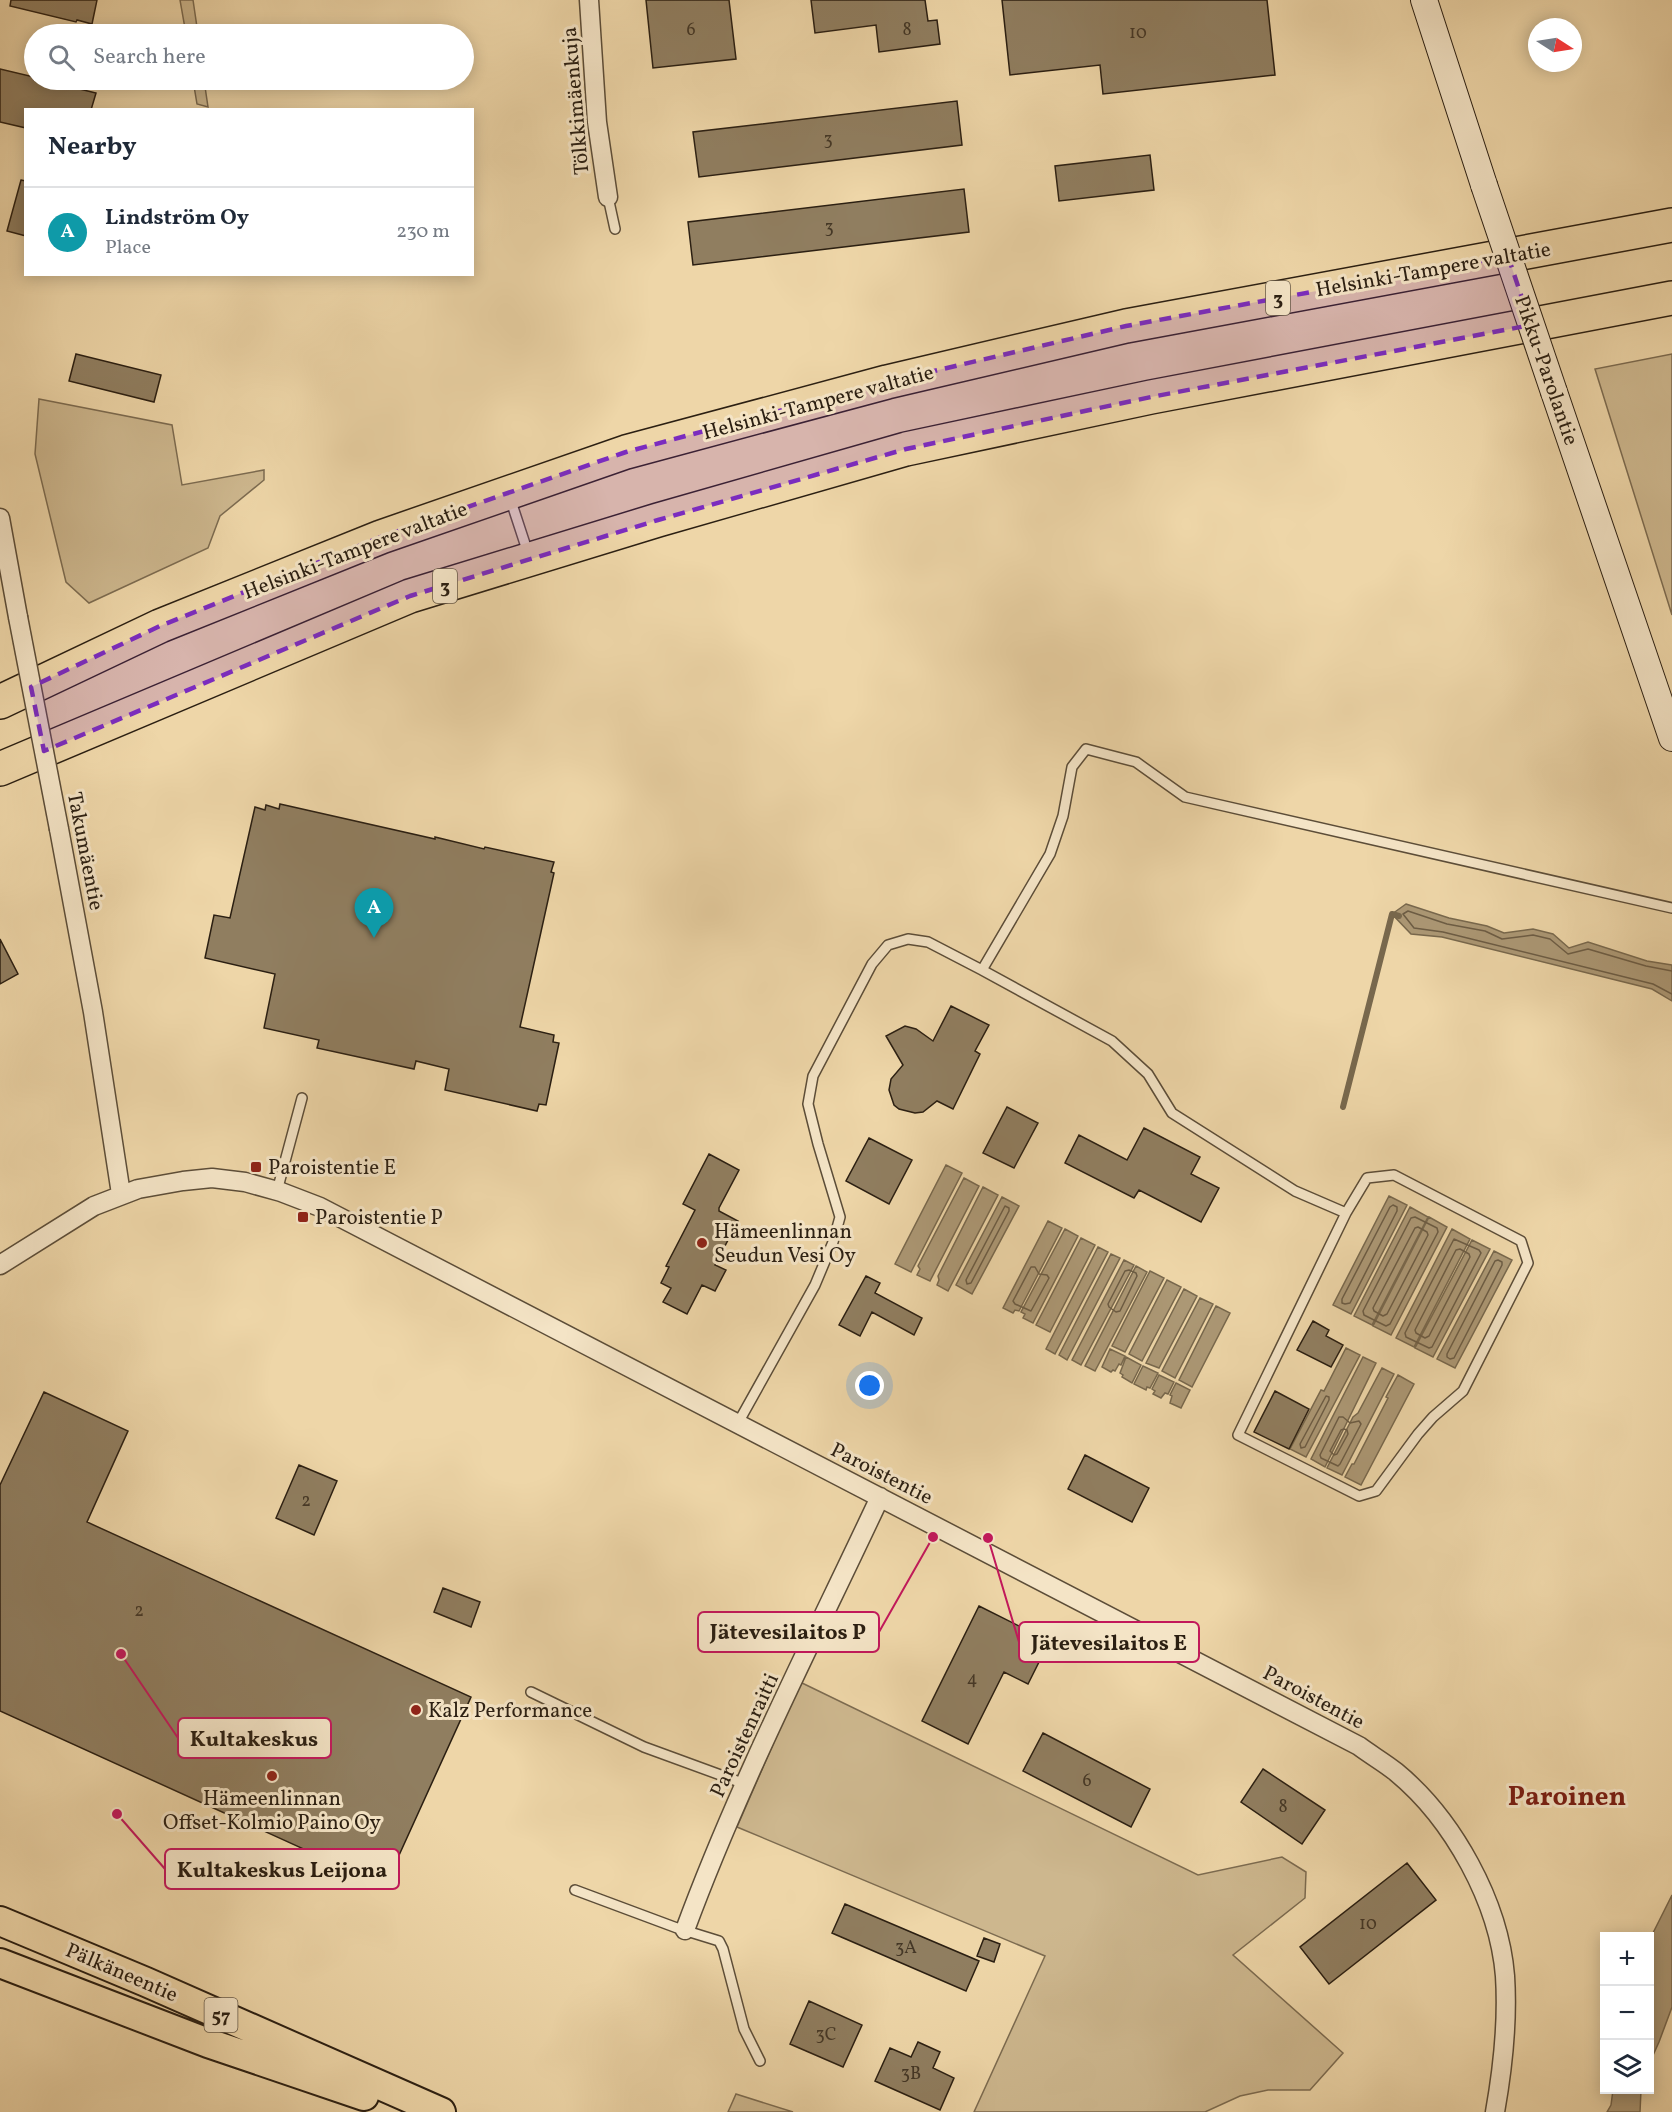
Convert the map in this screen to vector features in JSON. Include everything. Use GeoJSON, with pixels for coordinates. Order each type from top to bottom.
{"type":"FeatureCollection","features":[{"type":"Feature","properties":{"kind":"highway","name":"Helsinki-Tampere valtatie"},"geometry":{"type":"LineString","coordinates":[[0,702],[160,626],[381,537],[626,452],[887,382],[1126,326],[1672,225]]}},
{"type":"Feature","properties":{"kind":"highway","name":"3"},"geometry":{"type":"LineString","coordinates":[[0,769],[410,597],[658,520],[906,450],[1151,397],[1672,298]]}},
{"type":"Feature","properties":{"kind":"main road","name":"Pikku-Parolantie"},"geometry":{"type":"LineString","coordinates":[[1424,0],[1484,185],[1672,738]]}},
{"type":"Feature","properties":{"kind":"main road","name":"Pälkäneentie"},"geometry":{"type":"LineString","coordinates":[[0,1921],[146,1982],[441,2112]]}},
{"type":"Feature","properties":{"kind":"main road","name":"Pälkäneentie"},"geometry":{"type":"LineString","coordinates":[[0,1963],[208,2043],[410,2112]]}},
{"type":"Feature","properties":{"kind":"street","name":"Tölkkimäenkuja"},"geometry":{"type":"LineString","coordinates":[[589,0],[597,122],[608,197]]}},
{"type":"Feature","properties":{"kind":"street","name":"Takumäentie"},"geometry":{"type":"LineString","coordinates":[[0,518],[93,1012],[121,1194]]}},
{"type":"Feature","properties":{"kind":"street","name":"Paroistentie"},"geometry":{"type":"LineString","coordinates":[[0,1265],[94,1206],[121,1194],[183,1180],[212,1178],[245,1182],[277,1191],[320,1207],[1359,1746],[1396,1772],[1423,1798],[1439,1817],[1467,1859],[1482,1889],[1499,1944],[1505,1974],[1506,2011],[1502,2073],[1495,2112]]}},
{"type":"Feature","properties":{"kind":"street","name":"Paroistenraitti"},"geometry":{"type":"LineString","coordinates":[[685,1930],[745,1784],[880,1497]]}},
{"type":"Feature","properties":{"kind":"lane"},"geometry":{"type":"LineString","coordinates":[[608,197],[615,229]]}},
{"type":"Feature","properties":{"kind":"lane"},"geometry":{"type":"LineString","coordinates":[[508,493],[530,559]]}},
{"type":"Feature","properties":{"kind":"lane"},"geometry":{"type":"LineString","coordinates":[[982,970],[1050,854],[1063,816],[1072,767],[1086,749],[1136,762],[1185,797],[1672,908]]}},
{"type":"Feature","properties":{"kind":"lane"},"geometry":{"type":"LineString","coordinates":[[738,1423],[815,1285],[833,1242],[840,1217],[808,1104],[813,1076],[872,964],[888,945],[908,939],[928,942],[1112,1041],[1148,1074],[1172,1113],[1295,1191],[1346,1213]]}},
{"type":"Feature","properties":{"kind":"lane"},"geometry":{"type":"LineString","coordinates":[[277,1191],[302,1098]]}},
{"type":"Feature","properties":{"kind":"lane"},"geometry":{"type":"LineString","coordinates":[[1394,1175],[1521,1241],[1528,1263],[1463,1391],[1433,1417],[1418,1434],[1376,1491],[1359,1496],[1238,1435],[1346,1213],[1367,1178],[1394,1175]]}},
{"type":"Feature","properties":{"kind":"lane"},"geometry":{"type":"LineString","coordinates":[[531,1692],[644,1747],[745,1784]]}},
{"type":"Feature","properties":{"kind":"lane"},"geometry":{"type":"LineString","coordinates":[[575,1890],[718,1941],[723,1949],[744,2029],[760,2061]]}},
{"type":"Feature","properties":{"kind":"highlighted area"},"geometry":{"type":"Polygon","coordinates":[[[1508,256],[1531,325],[1151,397],[906,449],[658,520],[410,596],[44,751],[31,687],[160,626],[381,537],[626,452],[887,382],[1126,326],[1508,256]]]}},
{"type":"Feature","properties":{"kind":"shaded area"},"geometry":{"type":"Polygon","coordinates":[[[180,0],[193,0],[197,24],[184,24],[180,0]]]}},
{"type":"Feature","properties":{"kind":"shaded area"},"geometry":{"type":"Polygon","coordinates":[[[195,90],[205,90],[208,107],[197,104],[195,90]]]}},
{"type":"Feature","properties":{"kind":"shaded area"},"geometry":{"type":"Polygon","coordinates":[[[1672,354],[1672,615],[1595,369],[1672,354]]]}},
{"type":"Feature","properties":{"kind":"shaded area"},"geometry":{"type":"Polygon","coordinates":[[[39,399],[172,425],[182,485],[264,470],[264,480],[220,516],[208,548],[89,603],[66,582],[35,454],[39,399]]]}},
{"type":"Feature","properties":{"kind":"shaded area"},"geometry":{"type":"Polygon","coordinates":[[[800,1682],[1198,1875],[1282,1857],[1306,1872],[1305,1898],[1233,1955],[1343,2053],[1310,2090],[1268,2090],[1240,2096],[1205,2112],[974,2112],[1045,1956],[737,1827],[800,1682]]]}},
{"type":"Feature","properties":{"kind":"shaded area"},"geometry":{"type":"Polygon","coordinates":[[[736,2094],[793,2112],[728,2112],[736,2094]]]}},
{"type":"Feature","properties":{"kind":"water"},"geometry":{"type":"Polygon","coordinates":[[[1406,904],[1449,918],[1487,926],[1504,933],[1533,929],[1553,934],[1569,948],[1588,942],[1647,961],[1672,965],[1672,1001],[1652,989],[1442,937],[1411,934],[1392,914],[1406,904]]]}},
{"type":"Feature","properties":{"kind":"water"},"geometry":{"type":"Polygon","coordinates":[[[946,1165],[962,1173],[911,1272],[895,1264],[946,1165]]]}},
{"type":"Feature","properties":{"kind":"water"},"geometry":{"type":"Polygon","coordinates":[[[964,1178],[979,1186],[930,1281],[917,1275],[920,1269],[918,1266],[964,1178]]]}},
{"type":"Feature","properties":{"kind":"water"},"geometry":{"type":"Polygon","coordinates":[[[983,1187],[998,1195],[948,1291],[937,1285],[938,1276],[983,1187]]]}},
{"type":"Feature","properties":{"kind":"water"},"geometry":{"type":"Polygon","coordinates":[[[1389,1196],[1407,1205],[1351,1314],[1333,1305],[1389,1196]]]}},
{"type":"Feature","properties":{"kind":"water"},"geometry":{"type":"Polygon","coordinates":[[[1002,1197],[1019,1206],[972,1294],[956,1285],[1002,1197]]]}},
{"type":"Feature","properties":{"kind":"water"},"geometry":{"type":"Polygon","coordinates":[[[1410,1207],[1428,1217],[1372,1325],[1354,1316],[1410,1207]]]}},
{"type":"Feature","properties":{"kind":"water"},"geometry":{"type":"Polygon","coordinates":[[[1429,1217],[1447,1227],[1391,1335],[1373,1326],[1429,1217]]]}},
{"type":"Feature","properties":{"kind":"water"},"geometry":{"type":"Polygon","coordinates":[[[1048,1221],[1062,1228],[1019,1311],[1015,1310],[1013,1313],[1003,1308],[1048,1221]]]}},
{"type":"Feature","properties":{"kind":"water"},"geometry":{"type":"Polygon","coordinates":[[[1065,1229],[1078,1236],[1033,1323],[1023,1318],[1025,1314],[1021,1312],[1065,1229]]]}},
{"type":"Feature","properties":{"kind":"water"},"geometry":{"type":"Polygon","coordinates":[[[1452,1229],[1470,1239],[1414,1347],[1396,1338],[1452,1229]]]}},
{"type":"Feature","properties":{"kind":"water"},"geometry":{"type":"Polygon","coordinates":[[[1081,1238],[1095,1245],[1050,1332],[1036,1325],[1081,1238]]]}},
{"type":"Feature","properties":{"kind":"water"},"geometry":{"type":"Polygon","coordinates":[[[1472,1240],[1490,1249],[1433,1357],[1415,1348],[1472,1240]]]}},
{"type":"Feature","properties":{"kind":"water"},"geometry":{"type":"Polygon","coordinates":[[[1098,1247],[1108,1252],[1055,1354],[1046,1349],[1098,1247]]]}},
{"type":"Feature","properties":{"kind":"water"},"geometry":{"type":"Polygon","coordinates":[[[1494,1251],[1512,1260],[1455,1368],[1437,1359],[1494,1251]]]}},
{"type":"Feature","properties":{"kind":"water"},"geometry":{"type":"Polygon","coordinates":[[[1111,1254],[1120,1258],[1067,1360],[1059,1355],[1111,1254]]]}},
{"type":"Feature","properties":{"kind":"water"},"geometry":{"type":"Polygon","coordinates":[[[1124,1260],[1134,1265],[1081,1365],[1072,1360],[1124,1260]]]}},
{"type":"Feature","properties":{"kind":"water"},"geometry":{"type":"Polygon","coordinates":[[[1136,1266],[1147,1272],[1095,1371],[1085,1366],[1136,1266]]]}},
{"type":"Feature","properties":{"kind":"water"},"geometry":{"type":"Polygon","coordinates":[[[1150,1271],[1164,1278],[1125,1352],[1112,1346],[1150,1271]]]}},
{"type":"Feature","properties":{"kind":"water"},"geometry":{"type":"Polygon","coordinates":[[[1167,1280],[1181,1287],[1142,1361],[1129,1354],[1167,1280]]]}},
{"type":"Feature","properties":{"kind":"water"},"geometry":{"type":"Polygon","coordinates":[[[1184,1289],[1197,1296],[1159,1368],[1146,1363],[1184,1289]]]}},
{"type":"Feature","properties":{"kind":"water"},"geometry":{"type":"Polygon","coordinates":[[[1200,1298],[1213,1304],[1175,1378],[1162,1371],[1200,1298]]]}},
{"type":"Feature","properties":{"kind":"water"},"geometry":{"type":"Polygon","coordinates":[[[1216,1306],[1230,1313],[1192,1387],[1179,1380],[1216,1306]]]}},
{"type":"Feature","properties":{"kind":"water"},"geometry":{"type":"Polygon","coordinates":[[[1346,1348],[1360,1355],[1306,1457],[1290,1449],[1346,1348]]]}},
{"type":"Feature","properties":{"kind":"water"},"geometry":{"type":"Polygon","coordinates":[[[1110,1349],[1125,1356],[1121,1365],[1119,1364],[1115,1371],[1111,1372],[1102,1367],[1110,1349]]]}},
{"type":"Feature","properties":{"kind":"water"},"geometry":{"type":"Polygon","coordinates":[[[1126,1357],[1141,1365],[1132,1383],[1120,1373],[1126,1357]]]}},
{"type":"Feature","properties":{"kind":"water"},"geometry":{"type":"Polygon","coordinates":[[[1363,1357],[1376,1363],[1325,1467],[1311,1459],[1363,1357]]]}},
{"type":"Feature","properties":{"kind":"water"},"geometry":{"type":"Polygon","coordinates":[[[1143,1366],[1158,1373],[1150,1388],[1147,1387],[1146,1390],[1134,1384],[1143,1366]]]}},
{"type":"Feature","properties":{"kind":"water"},"geometry":{"type":"Polygon","coordinates":[[[1382,1368],[1394,1374],[1342,1475],[1327,1468],[1382,1368]]]}},
{"type":"Feature","properties":{"kind":"water"},"geometry":{"type":"Polygon","coordinates":[[[1159,1375],[1174,1382],[1168,1394],[1165,1393],[1161,1398],[1153,1394],[1155,1391],[1152,1389],[1159,1375]]]}},
{"type":"Feature","properties":{"kind":"water"},"geometry":{"type":"Polygon","coordinates":[[[1398,1375],[1414,1384],[1361,1485],[1345,1477],[1354,1464],[1398,1375]]]}},
{"type":"Feature","properties":{"kind":"water"},"geometry":{"type":"Polygon","coordinates":[[[1176,1383],[1190,1390],[1181,1408],[1170,1403],[1172,1396],[1170,1395],[1176,1383]]]}},
{"type":"Feature","properties":{"kind":"water"},"geometry":{"type":"Polygon","coordinates":[[[1672,1895],[1672,2007],[1654,2053],[1654,1932],[1672,1895]]]}},
{"type":"Feature","properties":{"kind":"water"},"geometry":{"type":"Polygon","coordinates":[[[1612,2094],[1641,2094],[1640,2112],[1607,2112],[1612,2094]]]}},
{"type":"Feature","properties":{"kind":"building"},"geometry":{"type":"Polygon","coordinates":[[[11,0],[97,0],[92,24],[10,6],[11,0]]]}},
{"type":"Feature","properties":{"kind":"building"},"geometry":{"type":"Polygon","coordinates":[[[646,0],[729,0],[736,59],[653,68],[646,0]]]}},
{"type":"Feature","properties":{"kind":"building"},"geometry":{"type":"Polygon","coordinates":[[[811,0],[925,0],[928,21],[937,20],[940,44],[879,52],[876,25],[815,33],[811,0]]]}},
{"type":"Feature","properties":{"kind":"building"},"geometry":{"type":"Polygon","coordinates":[[[1002,0],[1267,0],[1275,75],[1103,94],[1100,65],[1010,75],[1002,0]]]}},
{"type":"Feature","properties":{"kind":"building"},"geometry":{"type":"Polygon","coordinates":[[[0,69],[24,75],[24,90],[84,90],[96,93],[92,108],[24,108],[24,128],[0,122],[0,69]]]}},
{"type":"Feature","properties":{"kind":"building"},"geometry":{"type":"Polygon","coordinates":[[[957,101],[962,145],[699,177],[693,132],[957,101]]]}},
{"type":"Feature","properties":{"kind":"building"},"geometry":{"type":"Polygon","coordinates":[[[1150,155],[1154,190],[1059,201],[1055,166],[1150,155]]]}},
{"type":"Feature","properties":{"kind":"building"},"geometry":{"type":"Polygon","coordinates":[[[21,180],[24,181],[24,235],[7,231],[21,180]]]}},
{"type":"Feature","properties":{"kind":"building"},"geometry":{"type":"Polygon","coordinates":[[[964,189],[969,232],[693,265],[688,222],[964,189]]]}},
{"type":"Feature","properties":{"kind":"building"},"geometry":{"type":"Polygon","coordinates":[[[76,354],[161,375],[154,402],[69,381],[76,354]]]}},
{"type":"Feature","properties":{"kind":"building"},"geometry":{"type":"Polygon","coordinates":[[[280,804],[435,839],[435,837],[554,862],[551,872],[554,873],[520,1027],[554,1035],[553,1042],[559,1043],[546,1105],[539,1104],[537,1111],[445,1090],[449,1069],[416,1061],[414,1069],[317,1048],[319,1040],[264,1028],[275,974],[205,958],[214,915],[230,918],[255,807],[265,810],[266,805],[279,809],[280,804]]]}},
{"type":"Feature","properties":{"kind":"building"},"geometry":{"type":"Polygon","coordinates":[[[0,939],[18,974],[0,984],[0,939]]]}},
{"type":"Feature","properties":{"kind":"building"},"geometry":{"type":"Polygon","coordinates":[[[951,1006],[989,1025],[975,1051],[980,1054],[953,1109],[937,1101],[923,1112],[915,1113],[899,1109],[894,1105],[889,1090],[891,1079],[903,1065],[886,1036],[905,1026],[916,1029],[933,1041],[951,1006]]]}},
{"type":"Feature","properties":{"kind":"building"},"geometry":{"type":"Polygon","coordinates":[[[1007,1107],[1038,1123],[1014,1168],[983,1153],[1007,1107]]]}},
{"type":"Feature","properties":{"kind":"building"},"geometry":{"type":"Polygon","coordinates":[[[1144,1128],[1200,1157],[1191,1174],[1219,1188],[1201,1222],[1139,1190],[1134,1198],[1065,1163],[1079,1135],[1127,1160],[1144,1128]]]}},
{"type":"Feature","properties":{"kind":"building"},"geometry":{"type":"Polygon","coordinates":[[[869,1138],[912,1160],[889,1204],[846,1181],[869,1138]]]}},
{"type":"Feature","properties":{"kind":"building","name":"Hämeenlinnan Seudun Vesi Oy"},"geometry":{"type":"Polygon","coordinates":[[[709,1154],[739,1170],[719,1208],[719,1211],[738,1221],[715,1265],[726,1270],[715,1291],[702,1285],[687,1314],[663,1302],[671,1288],[661,1283],[669,1267],[666,1266],[695,1210],[683,1204],[709,1154]]]}},
{"type":"Feature","properties":{"kind":"building"},"geometry":{"type":"Polygon","coordinates":[[[866,1276],[880,1283],[875,1293],[922,1318],[914,1335],[872,1312],[860,1336],[839,1325],[866,1276]]]}},
{"type":"Feature","properties":{"kind":"building"},"geometry":{"type":"Polygon","coordinates":[[[1313,1321],[1329,1330],[1326,1336],[1343,1345],[1331,1367],[1297,1350],[1313,1321]]]}},
{"type":"Feature","properties":{"kind":"building"},"geometry":{"type":"Polygon","coordinates":[[[1275,1391],[1309,1409],[1289,1449],[1254,1432],[1275,1391]]]}},
{"type":"Feature","properties":{"kind":"building"},"geometry":{"type":"Polygon","coordinates":[[[44,1392],[128,1431],[87,1522],[471,1697],[385,1886],[0,1711],[0,1485],[44,1392]]]}},
{"type":"Feature","properties":{"kind":"building"},"geometry":{"type":"Polygon","coordinates":[[[1085,1455],[1149,1488],[1132,1522],[1068,1489],[1085,1455]]]}},
{"type":"Feature","properties":{"kind":"building"},"geometry":{"type":"Polygon","coordinates":[[[299,1465],[337,1481],[314,1535],[276,1518],[299,1465]]]}},
{"type":"Feature","properties":{"kind":"building"},"geometry":{"type":"Polygon","coordinates":[[[443,1588],[480,1602],[471,1627],[434,1612],[443,1588]]]}},
{"type":"Feature","properties":{"kind":"building"},"geometry":{"type":"Polygon","coordinates":[[[979,1606],[1023,1628],[1018,1637],[1045,1650],[1028,1684],[1004,1672],[968,1744],[922,1721],[979,1606]]]}},
{"type":"Feature","properties":{"kind":"building"},"geometry":{"type":"Polygon","coordinates":[[[1043,1733],[1150,1789],[1131,1827],[1023,1771],[1043,1733]]]}},
{"type":"Feature","properties":{"kind":"building"},"geometry":{"type":"Polygon","coordinates":[[[1263,1769],[1325,1810],[1302,1844],[1241,1802],[1263,1769]]]}},
{"type":"Feature","properties":{"kind":"building"},"geometry":{"type":"Polygon","coordinates":[[[1407,1863],[1436,1900],[1329,1984],[1300,1947],[1407,1863]]]}},
{"type":"Feature","properties":{"kind":"building"},"geometry":{"type":"Polygon","coordinates":[[[845,1904],[979,1961],[966,1991],[832,1933],[845,1904]]]}},
{"type":"Feature","properties":{"kind":"building"},"geometry":{"type":"Polygon","coordinates":[[[984,1938],[1000,1944],[994,1962],[977,1956],[984,1938]]]}},
{"type":"Feature","properties":{"kind":"building"},"geometry":{"type":"Polygon","coordinates":[[[809,2001],[862,2025],[843,2067],[790,2044],[809,2001]]]}},
{"type":"Feature","properties":{"kind":"building"},"geometry":{"type":"Polygon","coordinates":[[[918,2042],[940,2052],[933,2068],[954,2078],[940,2110],[875,2081],[890,2048],[911,2057],[918,2042]]]}},
{"type":"Feature","properties":{"kind":"waterway"},"geometry":{"type":"LineString","coordinates":[[1343,1107],[1392,914],[1399,916]]}},
{"type":"Feature","properties":{"kind":"place","name":"Lindström Oy"},"geometry":{"type":"Point","coordinates":[374,938]}},
{"type":"Feature","properties":{"kind":"place","name":"Paroistentie E"},"geometry":{"type":"Point","coordinates":[256,1167]}},
{"type":"Feature","properties":{"kind":"place","name":"Paroistentie P"},"geometry":{"type":"Point","coordinates":[303,1217]}},
{"type":"Feature","properties":{"kind":"place","name":"Hämeenlinnan Seudun Vesi Oy"},"geometry":{"type":"Point","coordinates":[702,1243]}},
{"type":"Feature","properties":{"kind":"place","name":"Jätevesilaitos P"},"geometry":{"type":"Point","coordinates":[933,1537]}},
{"type":"Feature","properties":{"kind":"place","name":"Jätevesilaitos E"},"geometry":{"type":"Point","coordinates":[988,1538]}},
{"type":"Feature","properties":{"kind":"place","name":"Kultakeskus"},"geometry":{"type":"Point","coordinates":[121,1654]}},
{"type":"Feature","properties":{"kind":"place","name":"Kalz Performance"},"geometry":{"type":"Point","coordinates":[416,1710]}},
{"type":"Feature","properties":{"kind":"place","name":"Hämeenlinnan Offset-Kolmio Paino Oy"},"geometry":{"type":"Point","coordinates":[272,1776]}},
{"type":"Feature","properties":{"kind":"place","name":"Kultakeskus Leijona"},"geometry":{"type":"Point","coordinates":[117,1814]}},
{"type":"Feature","properties":{"kind":"district","name":"Paroinen"},"geometry":{"type":"Point","coordinates":[1567,1796]}}]}
